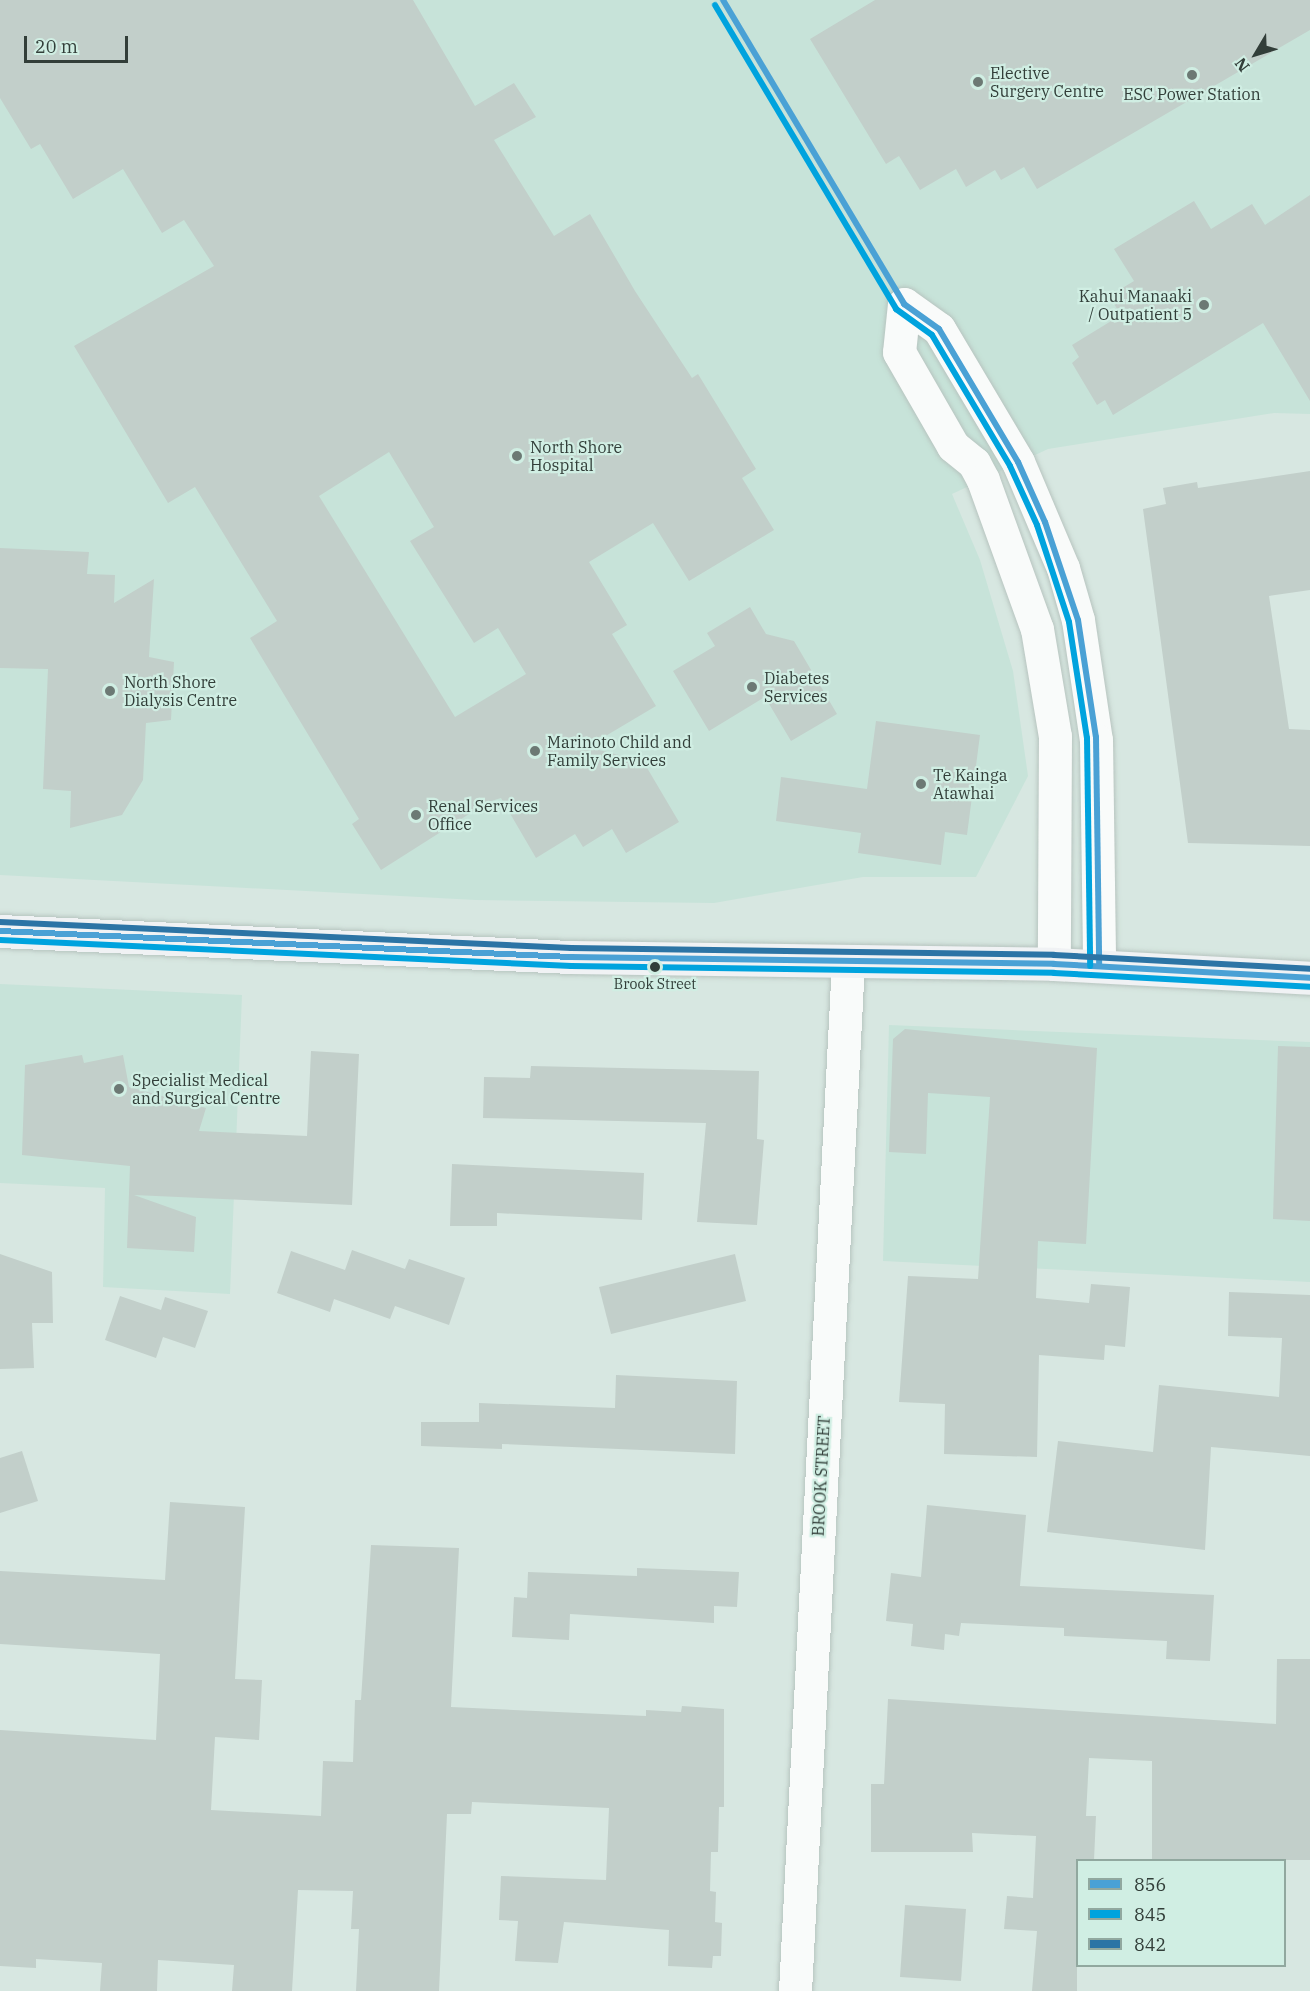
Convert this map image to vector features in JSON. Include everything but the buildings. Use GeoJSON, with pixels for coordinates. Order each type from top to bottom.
{"type":"FeatureCollection","features":[{"type":"Feature","properties":{"kind":"main road"},"geometry":{"type":"LineString","coordinates":[[0,931],[571,957],[1054,964],[1310,978]]}},
{"type":"Feature","properties":{"kind":"street"},"geometry":{"type":"LineString","coordinates":[[1054,964],[1055,736],[1048,685],[1022,580],[974,463],[953,446],[899,352],[904,304],[939,328],[1018,462],[1071,593],[1096,740],[1099,966]]}},
{"type":"Feature","properties":{"kind":"street","name":"BROOK STREET"},"geometry":{"type":"LineString","coordinates":[[795,1991],[848,961]]}},
{"type":"Feature","properties":{"kind":"shaded area","name":"North Shore Hospital"},"geometry":{"type":"Polygon","coordinates":[[[0,0],[1310,0],[1310,414],[1274,413],[1048,449],[952,494],[980,560],[1013,671],[1028,776],[976,877],[863,877],[714,903],[476,900],[0,875],[0,0]]]}},
{"type":"Feature","properties":{"kind":"shaded area","name":"Specialist Medical and Surgical Centre"},"geometry":{"type":"Polygon","coordinates":[[[0,984],[242,995],[230,1294],[103,1287],[105,1188],[0,1183],[0,984]]]}},
{"type":"Feature","properties":{"kind":"shaded area"},"geometry":{"type":"Polygon","coordinates":[[[889,1025],[1310,1042],[1310,1282],[883,1261],[889,1025]]]}},
{"type":"Feature","properties":{"kind":"transit line","name":"856"},"geometry":{"type":"LineString","coordinates":[[723,0],[904,304],[939,329],[1018,462],[1045,522],[1078,620],[1096,737],[1099,966]]}},
{"type":"Feature","properties":{"kind":"transit line","name":"845"},"geometry":{"type":"LineString","coordinates":[[715,5],[896,309],[932,335],[1010,466],[1037,525],[1069,622],[1087,738],[1090,966]]}},
{"type":"Feature","properties":{"kind":"transit line","name":"842"},"geometry":{"type":"LineString","coordinates":[[0,922],[571,948],[1054,955],[1310,969]]}},
{"type":"Feature","properties":{"kind":"transit line","name":"856"},"geometry":{"type":"LineString","coordinates":[[0,931],[571,957],[1054,964],[1310,978]]}},
{"type":"Feature","properties":{"kind":"transit line","name":"845"},"geometry":{"type":"LineString","coordinates":[[0,940],[571,966],[1054,973],[1310,987]]}},
{"type":"Feature","properties":{"kind":"place","name":"ESC Power Station"},"geometry":{"type":"Point","coordinates":[1192,75]}},
{"type":"Feature","properties":{"kind":"place","name":"Elective Surgery Centre"},"geometry":{"type":"Point","coordinates":[978,82]}},
{"type":"Feature","properties":{"kind":"place","name":"Kahui Manaaki / Outpatient 5"},"geometry":{"type":"Point","coordinates":[1204,305]}},
{"type":"Feature","properties":{"kind":"place","name":"North Shore Hospital"},"geometry":{"type":"Point","coordinates":[517,456]}},
{"type":"Feature","properties":{"kind":"place","name":"Diabetes Services"},"geometry":{"type":"Point","coordinates":[752,687]}},
{"type":"Feature","properties":{"kind":"place","name":"North Shore Dialysis Centre"},"geometry":{"type":"Point","coordinates":[110,691]}},
{"type":"Feature","properties":{"kind":"place","name":"Marinoto Child and Family Services"},"geometry":{"type":"Point","coordinates":[535,751]}},
{"type":"Feature","properties":{"kind":"place","name":"Te Kainga Atawhai"},"geometry":{"type":"Point","coordinates":[921,784]}},
{"type":"Feature","properties":{"kind":"place","name":"Renal Services Office"},"geometry":{"type":"Point","coordinates":[416,815]}},
{"type":"Feature","properties":{"kind":"place","name":"Brook Street"},"geometry":{"type":"Point","coordinates":[655,967]}},
{"type":"Feature","properties":{"kind":"place","name":"Specialist Medical and Surgical Centre"},"geometry":{"type":"Point","coordinates":[119,1089]}}]}
